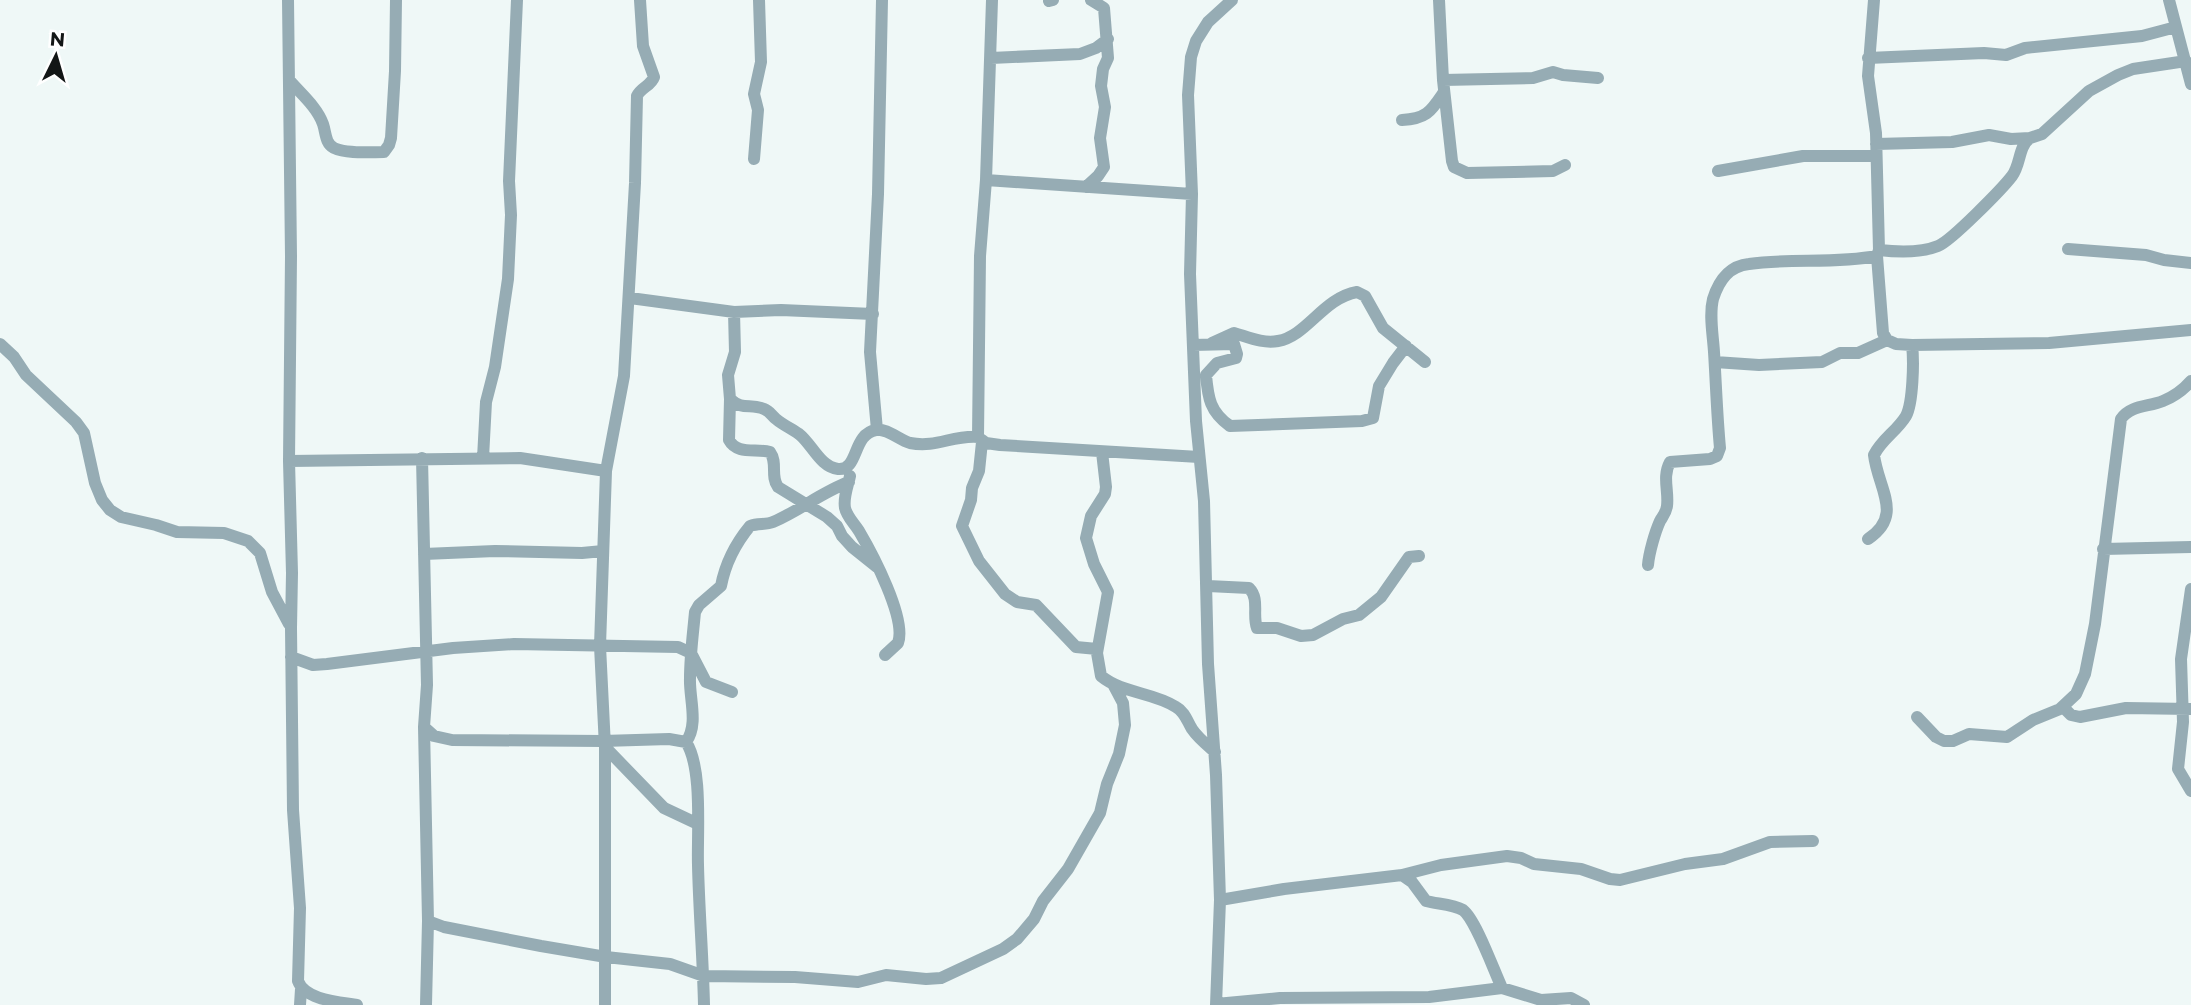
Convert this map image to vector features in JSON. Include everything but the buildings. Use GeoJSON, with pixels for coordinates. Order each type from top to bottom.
{"type":"FeatureCollection","features":[{"type":"Feature","properties":{"kind":"street"},"geometry":{"type":"LineString","coordinates":[[288,0],[293,810],[300,908],[300,1005]]}},
{"type":"Feature","properties":{"kind":"street"},"geometry":{"type":"LineString","coordinates":[[289,80],[313,106],[323,123],[327,141],[333,147],[342,150],[384,152],[391,138],[396,0]]}},
{"type":"Feature","properties":{"kind":"street"},"geometry":{"type":"LineString","coordinates":[[483,458],[486,402],[495,367],[508,279],[511,215],[509,181],[517,0]]}},
{"type":"Feature","properties":{"kind":"street"},"geometry":{"type":"LineString","coordinates":[[605,1005],[604,744],[600,646],[603,551],[606,471],[624,376],[630,298],[637,96],[640,90],[651,84],[654,77],[643,46],[640,0]]}},
{"type":"Feature","properties":{"kind":"street"},"geometry":{"type":"LineString","coordinates":[[754,159],[758,110],[754,94],[761,62],[759,0]]}},
{"type":"Feature","properties":{"kind":"street"},"geometry":{"type":"LineString","coordinates":[[877,429],[870,352],[882,0]]}},
{"type":"Feature","properties":{"kind":"street"},"geometry":{"type":"LineString","coordinates":[[992,0],[986,180],[980,256],[979,471],[962,526],[979,561],[1005,594],[1017,602],[1036,605],[1076,647],[1097,649]]}},
{"type":"Feature","properties":{"kind":"street"},"geometry":{"type":"LineString","coordinates":[[1086,187],[1104,167],[1100,138],[1105,107],[1101,86],[1103,69],[1108,58],[1104,8],[1091,0]]}},
{"type":"Feature","properties":{"kind":"street"},"geometry":{"type":"LineString","coordinates":[[1232,0],[1202,30],[1191,57],[1188,95],[1192,194],[1190,274],[1199,457],[1204,501],[1208,664],[1215,752],[1220,900],[1216,1004],[1280,998],[1429,997],[1502,988],[1542,1000],[1571,998],[1584,1005]]}},
{"type":"Feature","properties":{"kind":"street"},"geometry":{"type":"LineString","coordinates":[[1439,0],[1444,86],[1454,167],[1467,173],[1553,171],[1565,165]]}},
{"type":"Feature","properties":{"kind":"street"},"geometry":{"type":"LineString","coordinates":[[1874,0],[1868,58],[1876,150],[1883,333],[1887,340],[1896,344],[1912,345],[2049,343],[2191,330]]}},
{"type":"Feature","properties":{"kind":"street"},"geometry":{"type":"LineString","coordinates":[[2169,0],[2182,32],[2191,84]]}},
{"type":"Feature","properties":{"kind":"street"},"geometry":{"type":"LineString","coordinates":[[1868,58],[1984,53],[2006,55],[2025,48],[2182,32]]}},
{"type":"Feature","properties":{"kind":"street"},"geometry":{"type":"LineString","coordinates":[[991,58],[1080,54],[1096,48],[1108,39]]}},
{"type":"Feature","properties":{"kind":"street"},"geometry":{"type":"LineString","coordinates":[[1648,565],[1651,545],[1666,514],[1668,503],[1665,471],[1670,462],[1710,458],[1717,456],[1720,449],[1711,311],[1722,280],[1734,267],[1811,260],[1857,260],[1878,253],[1936,247],[1972,219],[2013,176],[2025,142],[2042,134],[2088,91],[2133,69],[2186,61]]}},
{"type":"Feature","properties":{"kind":"street"},"geometry":{"type":"LineString","coordinates":[[1444,86],[1533,78],[1553,72],[1598,78]]}},
{"type":"Feature","properties":{"kind":"street"},"geometry":{"type":"LineString","coordinates":[[1402,120],[1417,120],[1427,115],[1444,86]]}},
{"type":"Feature","properties":{"kind":"street"},"geometry":{"type":"LineString","coordinates":[[1718,171],[1802,156],[1952,142],[1989,135],[2011,139],[2031,138]]}},
{"type":"Feature","properties":{"kind":"street"},"geometry":{"type":"LineString","coordinates":[[986,180],[1192,194]]}},
{"type":"Feature","properties":{"kind":"street"},"geometry":{"type":"LineString","coordinates":[[2068,248],[2146,255],[2191,263]]}},
{"type":"Feature","properties":{"kind":"street"},"geometry":{"type":"LineString","coordinates":[[1209,345],[1234,333],[1260,341],[1277,341],[1292,336],[1326,306],[1357,292],[1365,296],[1383,328],[1425,362]]}},
{"type":"Feature","properties":{"kind":"street"},"geometry":{"type":"LineString","coordinates":[[630,298],[734,312],[781,310],[873,314]]}},
{"type":"Feature","properties":{"kind":"street"},"geometry":{"type":"LineString","coordinates":[[734,312],[735,352],[728,374],[729,440],[738,449],[770,452],[774,458],[773,481],[778,487],[807,503],[837,526],[847,542],[877,567]]}},
{"type":"Feature","properties":{"kind":"street"},"geometry":{"type":"LineString","coordinates":[[1715,362],[1759,365],[1822,362],[1840,353],[1858,353],[1887,340]]}},
{"type":"Feature","properties":{"kind":"street"},"geometry":{"type":"LineString","coordinates":[[0,344],[15,357],[26,375],[76,422],[84,433],[95,483],[110,510],[121,517],[177,533],[223,533],[248,541],[260,553],[272,592],[291,628]]}},
{"type":"Feature","properties":{"kind":"street"},"geometry":{"type":"LineString","coordinates":[[1193,345],[1234,344],[1236,348],[1236,358],[1217,363],[1206,375],[1208,402],[1220,419],[1230,426],[1373,418],[1379,386],[1406,346]]}},
{"type":"Feature","properties":{"kind":"street"},"geometry":{"type":"LineString","coordinates":[[1868,539],[1884,527],[1887,519],[1874,454],[1907,414],[1915,365],[1912,345]]}},
{"type":"Feature","properties":{"kind":"street"},"geometry":{"type":"LineString","coordinates":[[1917,718],[1936,737],[1944,741],[1953,741],[1969,734],[2007,737],[2033,720],[2063,707],[2076,694],[2085,674],[2095,625],[2121,419],[2124,413],[2162,402],[2191,381]]}},
{"type":"Feature","properties":{"kind":"street"},"geometry":{"type":"LineString","coordinates":[[730,398],[741,407],[766,409],[811,445],[826,465],[837,468],[846,467],[853,462]]}},
{"type":"Feature","properties":{"kind":"street"},"geometry":{"type":"LineString","coordinates":[[885,655],[898,643],[900,627],[877,567],[844,505],[855,450],[862,438],[877,429],[908,442],[926,445],[961,436],[1102,452],[1199,457]]}},
{"type":"Feature","properties":{"kind":"street"},"geometry":{"type":"LineString","coordinates":[[1102,452],[1105,494],[1091,516],[1086,538],[1094,564],[1108,592],[1097,649],[1101,676],[1114,686],[1156,697],[1177,707],[1198,736],[1215,752]]}},
{"type":"Feature","properties":{"kind":"street"},"geometry":{"type":"LineString","coordinates":[[422,458],[425,652],[428,685],[424,727],[428,920],[426,1005]]}},
{"type":"Feature","properties":{"kind":"street"},"geometry":{"type":"LineString","coordinates":[[289,461],[520,458],[606,471]]}},
{"type":"Feature","properties":{"kind":"street"},"geometry":{"type":"LineString","coordinates":[[686,742],[692,729],[691,653],[695,612],[699,605],[721,586],[724,570],[730,564],[732,553],[750,526],[773,522],[834,487],[849,482]]}},
{"type":"Feature","properties":{"kind":"street"},"geometry":{"type":"LineString","coordinates":[[2103,549],[2191,547]]}},
{"type":"Feature","properties":{"kind":"street"},"geometry":{"type":"LineString","coordinates":[[424,554],[603,551]]}},
{"type":"Feature","properties":{"kind":"street"},"geometry":{"type":"LineString","coordinates":[[1208,586],[1249,588],[1255,600],[1254,618],[1257,628],[1277,628],[1301,636],[1313,635],[1343,619],[1359,615],[1381,597],[1409,557],[1419,556]]}},
{"type":"Feature","properties":{"kind":"street"},"geometry":{"type":"LineString","coordinates":[[2191,589],[2181,659],[2187,709],[2178,769],[2191,791]]}},
{"type":"Feature","properties":{"kind":"street"},"geometry":{"type":"LineString","coordinates":[[292,657],[313,664],[514,644],[678,648],[691,653],[706,682],[732,692]]}},
{"type":"Feature","properties":{"kind":"street"},"geometry":{"type":"LineString","coordinates":[[428,920],[444,927],[606,957],[670,964],[704,976],[795,977],[858,982],[886,975],[932,979],[960,970],[1017,939],[1034,919],[1048,894],[1062,879],[1103,805],[1125,725],[1123,703],[1114,686]]}},
{"type":"Feature","properties":{"kind":"street"},"geometry":{"type":"LineString","coordinates":[[2063,707],[2071,715],[2080,717],[2126,708],[2187,709]]}},
{"type":"Feature","properties":{"kind":"street"},"geometry":{"type":"LineString","coordinates":[[424,727],[434,736],[452,740],[504,738],[604,744],[669,738],[686,742]]}},
{"type":"Feature","properties":{"kind":"street"},"geometry":{"type":"LineString","coordinates":[[686,742],[691,752],[698,791],[704,1005]]}},
{"type":"Feature","properties":{"kind":"street"},"geometry":{"type":"LineString","coordinates":[[604,744],[664,808],[698,824]]}},
{"type":"Feature","properties":{"kind":"street"},"geometry":{"type":"LineString","coordinates":[[1220,900],[1284,888],[1402,875],[1441,865],[1507,856],[1534,864],[1581,869],[1620,880],[1685,864],[1723,859],[1770,842],[1813,841]]}},
{"type":"Feature","properties":{"kind":"street"},"geometry":{"type":"LineString","coordinates":[[1402,875],[1412,882],[1426,901],[1456,907],[1465,912],[1474,925],[1502,988]]}},
{"type":"Feature","properties":{"kind":"street"},"geometry":{"type":"LineString","coordinates":[[301,989],[333,1001],[357,1005]]}}]}
